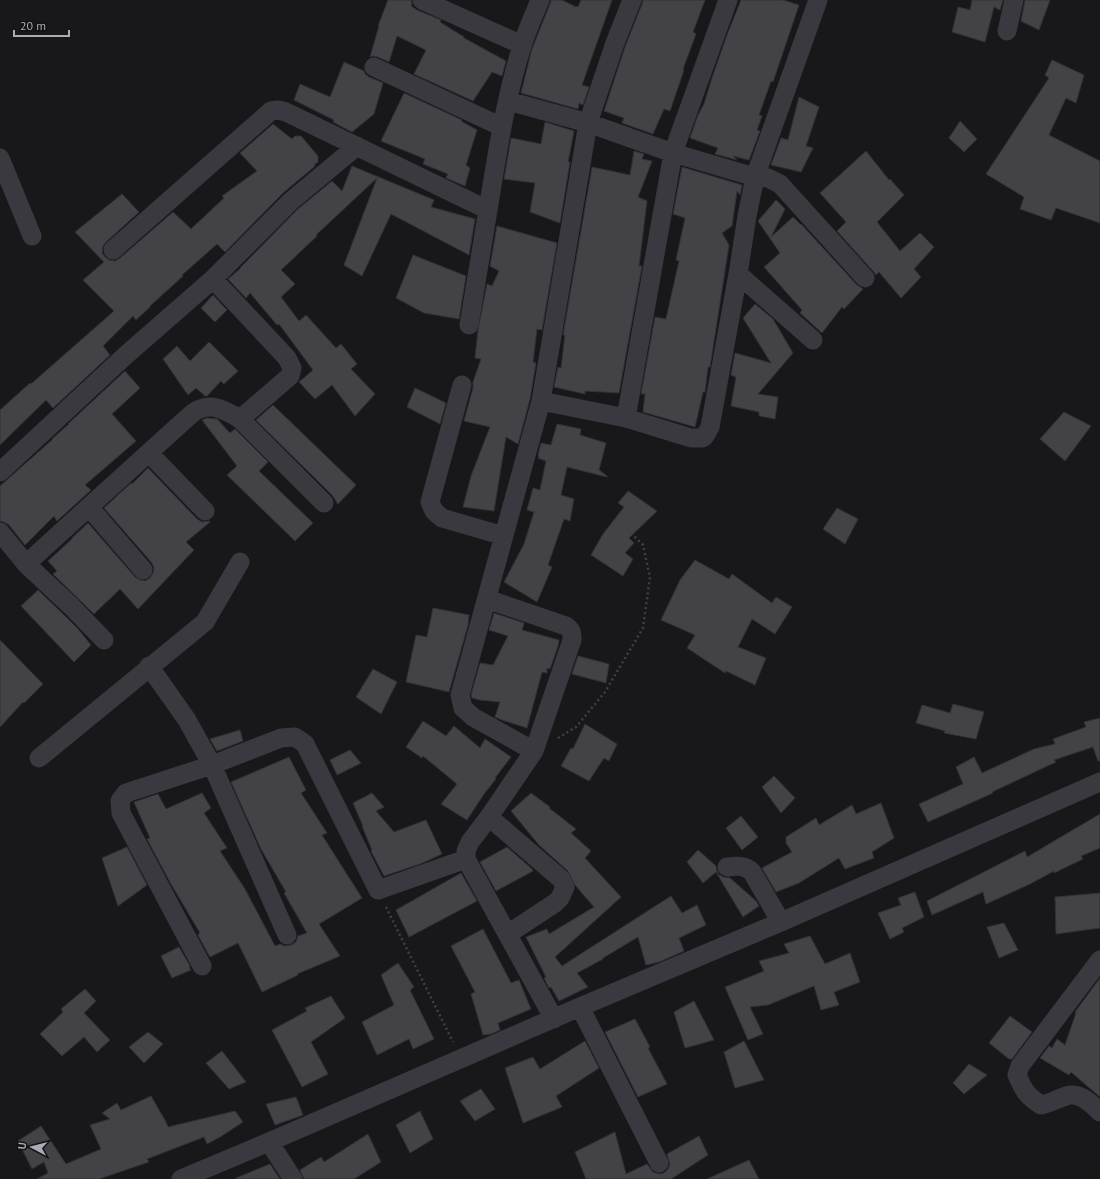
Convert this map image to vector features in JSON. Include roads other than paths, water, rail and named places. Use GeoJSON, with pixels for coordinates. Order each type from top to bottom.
{"type":"FeatureCollection","features":[{"type":"Feature","properties":{"kind":"street"},"geometry":{"type":"LineString","coordinates":[[422,0],[522,46]]}},
{"type":"Feature","properties":{"kind":"street"},"geometry":{"type":"LineString","coordinates":[[469,325],[502,127],[522,46],[540,0]]}},
{"type":"Feature","properties":{"kind":"street"},"geometry":{"type":"LineString","coordinates":[[534,751],[472,717],[463,708],[460,695],[541,401],[588,123],[615,43],[632,0]]}},
{"type":"Feature","properties":{"kind":"street"},"geometry":{"type":"LineString","coordinates":[[626,418],[673,153],[728,0]]}},
{"type":"Feature","properties":{"kind":"street"},"geometry":{"type":"LineString","coordinates":[[541,401],[626,418],[691,438],[702,438],[705,436],[710,427],[755,177],[818,0]]}},
{"type":"Feature","properties":{"kind":"street"},"geometry":{"type":"LineString","coordinates":[[1007,30],[1014,0]]}},
{"type":"Feature","properties":{"kind":"street"},"geometry":{"type":"LineString","coordinates":[[374,67],[502,127]]}},
{"type":"Feature","properties":{"kind":"street"},"geometry":{"type":"LineString","coordinates":[[508,101],[588,123],[673,153],[755,177],[768,178],[780,184],[865,278]]}},
{"type":"Feature","properties":{"kind":"street"},"geometry":{"type":"LineString","coordinates":[[113,250],[271,111],[278,110],[286,112],[488,210]]}},
{"type":"Feature","properties":{"kind":"street"},"geometry":{"type":"LineString","coordinates":[[0,472],[126,355],[213,279],[291,201],[357,146]]}},
{"type":"Feature","properties":{"kind":"street"},"geometry":{"type":"LineString","coordinates":[[0,158],[32,236]]}},
{"type":"Feature","properties":{"kind":"street"},"geometry":{"type":"LineString","coordinates":[[738,274],[813,340]]}},
{"type":"Feature","properties":{"kind":"street"},"geometry":{"type":"LineString","coordinates":[[213,279],[287,358],[292,368],[290,376],[240,419]]}},
{"type":"Feature","properties":{"kind":"street"},"geometry":{"type":"LineString","coordinates":[[462,385],[430,502],[434,511],[442,518],[504,536]]}},
{"type":"Feature","properties":{"kind":"street"},"geometry":{"type":"LineString","coordinates":[[26,564],[187,418],[200,409],[212,407],[224,410],[240,419],[324,503]]}},
{"type":"Feature","properties":{"kind":"street"},"geometry":{"type":"LineString","coordinates":[[149,453],[205,511]]}},
{"type":"Feature","properties":{"kind":"street"},"geometry":{"type":"LineString","coordinates":[[89,507],[143,570]]}},
{"type":"Feature","properties":{"kind":"street"},"geometry":{"type":"LineString","coordinates":[[0,532],[26,564],[71,606],[104,640]]}},
{"type":"Feature","properties":{"kind":"street"},"geometry":{"type":"LineString","coordinates":[[38,758],[149,666],[205,622],[240,562]]}},
{"type":"Feature","properties":{"kind":"street"},"geometry":{"type":"LineString","coordinates":[[487,599],[566,626],[572,634],[572,640],[534,751],[490,817],[470,842],[466,851],[466,859],[554,1019]]}},
{"type":"Feature","properties":{"kind":"street"},"geometry":{"type":"LineString","coordinates":[[149,666],[187,720],[212,764],[287,935]]}},
{"type":"Feature","properties":{"kind":"street"},"geometry":{"type":"LineString","coordinates":[[202,966],[121,813],[120,801],[126,793],[212,764],[281,738],[294,737],[305,744],[378,890],[466,859]]}},
{"type":"Feature","properties":{"kind":"street"},"geometry":{"type":"LineString","coordinates":[[180,1179],[781,922],[1100,782]]}},
{"type":"Feature","properties":{"kind":"street"},"geometry":{"type":"LineString","coordinates":[[490,817],[561,879],[565,887],[560,898],[555,903],[508,934]]}},
{"type":"Feature","properties":{"kind":"street"},"geometry":{"type":"LineString","coordinates":[[727,867],[744,867],[748,868],[752,872],[781,922]]}},
{"type":"Feature","properties":{"kind":"street"},"geometry":{"type":"LineString","coordinates":[[1100,960],[1020,1066],[1017,1075],[1029,1097],[1041,1105],[1070,1094],[1081,1096],[1100,1112]]}},
{"type":"Feature","properties":{"kind":"street"},"geometry":{"type":"LineString","coordinates":[[580,1007],[659,1163]]}},
{"type":"Feature","properties":{"kind":"street"},"geometry":{"type":"LineString","coordinates":[[269,1142],[293,1179]]}}]}
